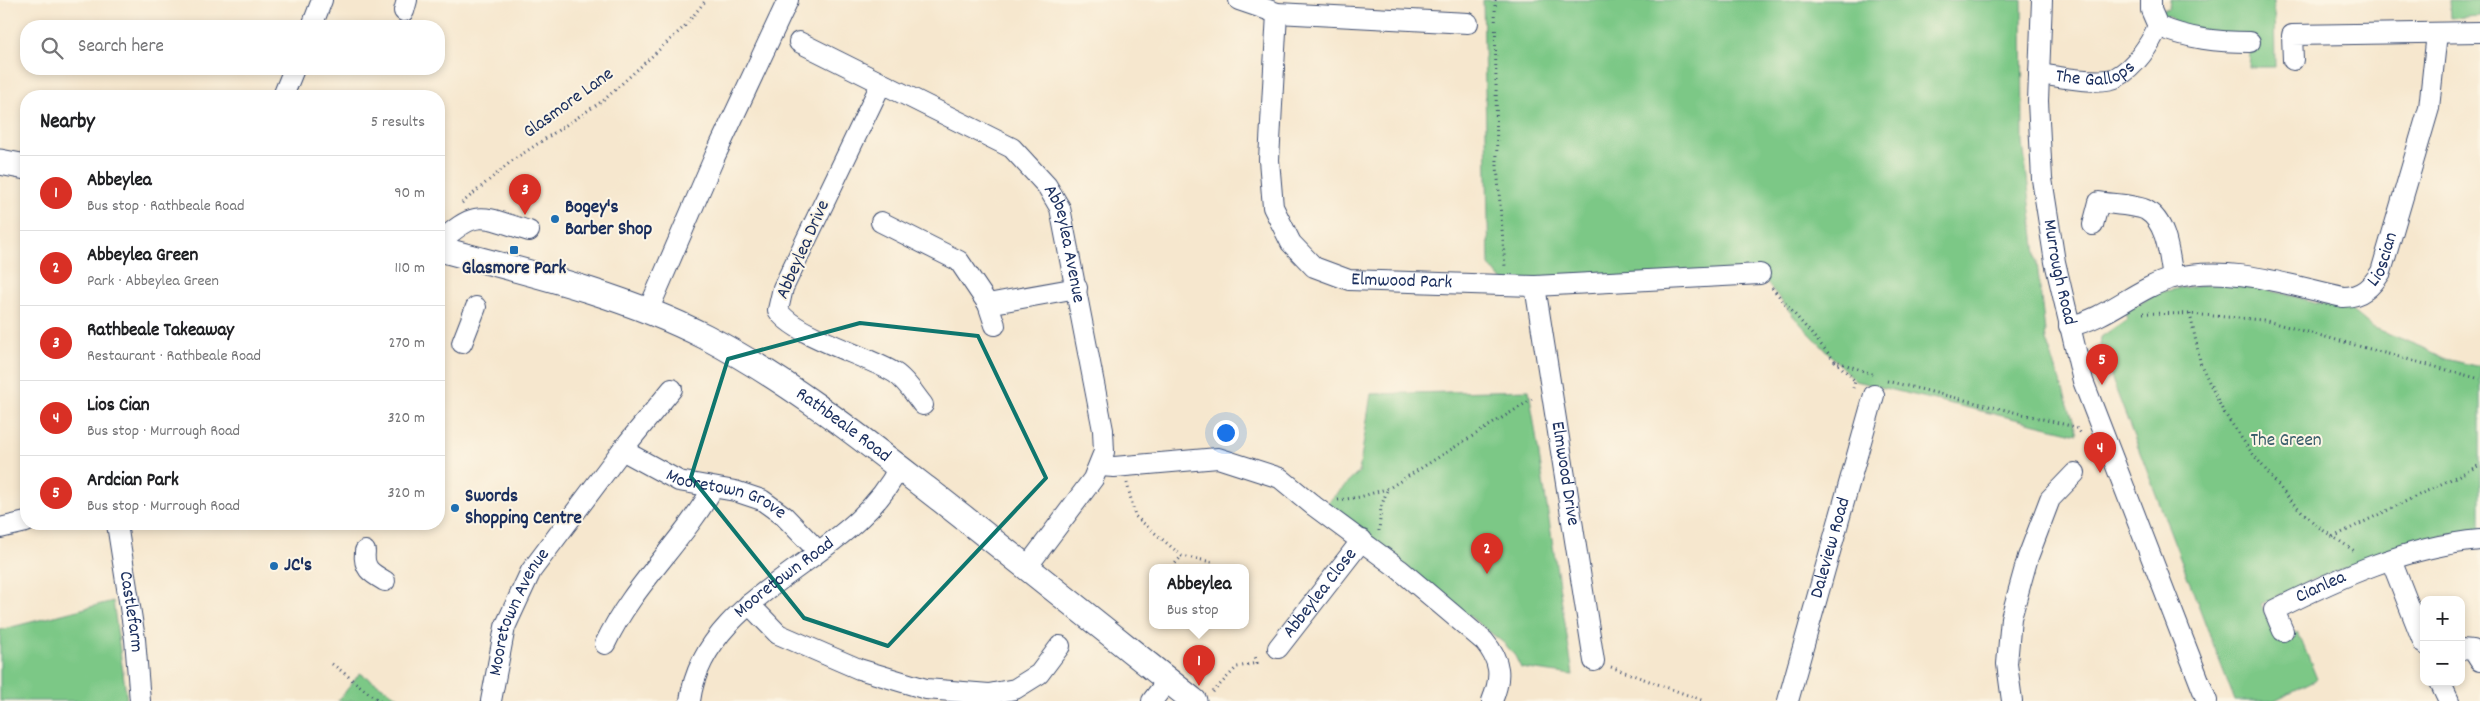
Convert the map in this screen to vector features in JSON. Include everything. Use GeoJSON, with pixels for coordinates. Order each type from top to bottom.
{"type":"FeatureCollection","features":[{"type":"Feature","properties":{"kind":"main road"},"geometry":{"type":"LineString","coordinates":[[0,162],[20,166]]}},
{"type":"Feature","properties":{"kind":"main road","name":"Rathbeale Road"},"geometry":{"type":"LineString","coordinates":[[445,251],[592,290],[648,310],[706,337],[760,368],[818,405],[1027,567],[1168,680],[1202,698]]}},
{"type":"Feature","properties":{"kind":"street"},"geometry":{"type":"LineString","coordinates":[[314,20],[322,0]]}},
{"type":"Feature","properties":{"kind":"street"},"geometry":{"type":"LineString","coordinates":[[648,310],[788,0]]}},
{"type":"Feature","properties":{"kind":"street"},"geometry":{"type":"LineString","coordinates":[[1239,0],[1277,13],[1468,23]]}},
{"type":"Feature","properties":{"kind":"street","name":"Murrough Road"},"geometry":{"type":"LineString","coordinates":[[2042,0],[2038,101],[2042,179],[2069,326],[2084,381],[2207,701]]}},
{"type":"Feature","properties":{"kind":"street"},"geometry":{"type":"LineString","coordinates":[[2151,0],[2151,10],[2158,26],[2194,38],[2221,42],[2250,42]]}},
{"type":"Feature","properties":{"kind":"street","name":"Elmwood Park"},"geometry":{"type":"LineString","coordinates":[[1277,13],[1269,160],[1273,207],[1290,243],[1314,267],[1348,280],[1535,286],[1760,274]]}},
{"type":"Feature","properties":{"kind":"street","name":"The Gallops"},"geometry":{"type":"LineString","coordinates":[[2039,74],[2099,81],[2116,78],[2149,46],[2158,26]]}},
{"type":"Feature","properties":{"kind":"street","name":"Lioscian"},"geometry":{"type":"LineString","coordinates":[[2069,326],[2084,323],[2173,278],[2221,272],[2343,297],[2352,297],[2371,287],[2381,272],[2429,108],[2437,32]]}},
{"type":"Feature","properties":{"kind":"street"},"geometry":{"type":"LineString","coordinates":[[2293,60],[2292,35],[2480,32]]}},
{"type":"Feature","properties":{"kind":"street","name":"Abbeylea Avenue"},"geometry":{"type":"LineString","coordinates":[[800,42],[1012,148],[1032,169],[1060,208],[1103,430],[1104,452],[1100,466],[1093,479],[1027,567]]}},
{"type":"Feature","properties":{"kind":"street"},"geometry":{"type":"LineString","coordinates":[[285,90],[292,75]]}},
{"type":"Feature","properties":{"kind":"street","name":"Abbeylea Drive"},"geometry":{"type":"LineString","coordinates":[[881,84],[784,288],[778,310],[782,317],[805,331],[896,374],[923,405]]}},
{"type":"Feature","properties":{"kind":"street"},"geometry":{"type":"LineString","coordinates":[[2093,225],[2099,202],[2145,210],[2158,222],[2166,239],[2173,278]]}},
{"type":"Feature","properties":{"kind":"street"},"geometry":{"type":"LineString","coordinates":[[445,237],[458,225],[479,216],[529,232]]}},
{"type":"Feature","properties":{"kind":"street"},"geometry":{"type":"LineString","coordinates":[[881,222],[959,261],[988,304],[995,325]]}},
{"type":"Feature","properties":{"kind":"street","name":"Elmwood Drive"},"geometry":{"type":"LineString","coordinates":[[1535,286],[1594,661]]}},
{"type":"Feature","properties":{"kind":"street"},"geometry":{"type":"LineString","coordinates":[[988,304],[1077,288]]}},
{"type":"Feature","properties":{"kind":"street"},"geometry":{"type":"LineString","coordinates":[[462,343],[476,307]]}},
{"type":"Feature","properties":{"kind":"street","name":"Mooretown Avenue"},"geometry":{"type":"LineString","coordinates":[[491,701],[505,627],[532,571],[622,450],[672,389]]}},
{"type":"Feature","properties":{"kind":"street","name":"Daleview Road"},"geometry":{"type":"LineString","coordinates":[[1788,701],[1874,395]]}},
{"type":"Feature","properties":{"kind":"street","name":"Mooretown Grove"},"geometry":{"type":"LineString","coordinates":[[622,450],[679,481],[762,500],[784,516],[818,551]]}},
{"type":"Feature","properties":{"kind":"street"},"geometry":{"type":"LineString","coordinates":[[1100,466],[1218,458],[1280,478],[1314,506],[1362,540],[1484,641],[1496,654],[1499,670],[1497,689],[1492,701]]}},
{"type":"Feature","properties":{"kind":"street","name":"Mooretown Road"},"geometry":{"type":"LineString","coordinates":[[690,701],[699,670],[718,636],[749,604],[818,551],[841,536],[858,521],[894,478],[899,467]]}},
{"type":"Feature","properties":{"kind":"street"},"geometry":{"type":"LineString","coordinates":[[2012,701],[2008,655],[2011,618],[2050,498],[2075,473]]}},
{"type":"Feature","properties":{"kind":"street"},"geometry":{"type":"LineString","coordinates":[[605,644],[626,607],[702,509],[713,488]]}},
{"type":"Feature","properties":{"kind":"street"},"geometry":{"type":"LineString","coordinates":[[0,528],[20,523]]}},
{"type":"Feature","properties":{"kind":"street","name":"Castlefarm"},"geometry":{"type":"LineString","coordinates":[[118,530],[135,639],[140,701]]}},
{"type":"Feature","properties":{"kind":"street","name":"Abbeylea Close"},"geometry":{"type":"LineString","coordinates":[[1278,648],[1362,540]]}},
{"type":"Feature","properties":{"kind":"street","name":"Cianlea"},"geometry":{"type":"LineString","coordinates":[[2283,631],[2274,610],[2322,586],[2431,547],[2480,540]]}},
{"type":"Feature","properties":{"kind":"street"},"geometry":{"type":"LineString","coordinates":[[365,552],[364,562],[369,572],[385,581]]}},
{"type":"Feature","properties":{"kind":"street"},"geometry":{"type":"LineString","coordinates":[[2383,563],[2422,641]]}},
{"type":"Feature","properties":{"kind":"street"},"geometry":{"type":"LineString","coordinates":[[749,604],[778,634],[860,669],[926,689],[989,694],[1015,690],[1040,674],[1060,646]]}},
{"type":"Feature","properties":{"kind":"street"},"geometry":{"type":"LineString","coordinates":[[2465,649],[2473,650],[2480,661]]}},
{"type":"Feature","properties":{"kind":"street"},"geometry":{"type":"LineString","coordinates":[[1152,701],[1168,680]]}},
{"type":"Feature","properties":{"kind":"street"},"geometry":{"type":"LineString","coordinates":[[2442,686],[2449,701]]}},
{"type":"Feature","properties":{"kind":"path","name":"Glasmore Lane"},"geometry":{"type":"LineString","coordinates":[[459,205],[513,160],[604,100],[684,27],[706,0]]}},
{"type":"Feature","properties":{"kind":"path"},"geometry":{"type":"LineString","coordinates":[[1495,0],[1498,166],[1506,285]]}},
{"type":"Feature","properties":{"kind":"path"},"geometry":{"type":"LineString","coordinates":[[1760,274],[1834,361],[1855,382],[1853,388]]}},
{"type":"Feature","properties":{"kind":"path"},"geometry":{"type":"LineString","coordinates":[[2119,304],[2125,312],[2190,314],[2263,320],[2290,326],[2315,336],[2480,379]]}},
{"type":"Feature","properties":{"kind":"path"},"geometry":{"type":"LineString","coordinates":[[2190,314],[2201,366],[2224,411],[2249,449],[2290,500],[2332,538],[2371,560],[2383,563]]}},
{"type":"Feature","properties":{"kind":"path"},"geometry":{"type":"LineString","coordinates":[[1834,361],[1859,368],[1890,383],[2075,426],[2082,434],[2101,427]]}},
{"type":"Feature","properties":{"kind":"path"},"geometry":{"type":"LineString","coordinates":[[1314,506],[1326,502],[1360,497],[1389,488],[1531,398],[1552,397]]}},
{"type":"Feature","properties":{"kind":"path"},"geometry":{"type":"LineString","coordinates":[[2332,538],[2480,465]]}},
{"type":"Feature","properties":{"kind":"path"},"geometry":{"type":"LineString","coordinates":[[1122,466],[1135,516],[1182,556],[1212,562]]}},
{"type":"Feature","properties":{"kind":"path"},"geometry":{"type":"LineString","coordinates":[[1362,540],[1385,541],[1379,531],[1381,507],[1389,488]]}},
{"type":"Feature","properties":{"kind":"path"},"geometry":{"type":"LineString","coordinates":[[1175,564],[1182,556]]}},
{"type":"Feature","properties":{"kind":"path"},"geometry":{"type":"LineString","coordinates":[[1202,698],[1238,667],[1257,663],[1255,656]]}},
{"type":"Feature","properties":{"kind":"path"},"geometry":{"type":"LineString","coordinates":[[1594,661],[1704,701]]}},
{"type":"Feature","properties":{"kind":"path"},"geometry":{"type":"LineString","coordinates":[[332,664],[354,680],[360,688],[380,701]]}},
{"type":"Feature","properties":{"kind":"highlighted area"},"geometry":{"type":"Polygon","coordinates":[[[860,323],[978,336],[1046,478],[888,646],[804,618],[691,477],[728,359],[860,323]]]}},
{"type":"Feature","properties":{"kind":"green space"},"geometry":{"type":"Polygon","coordinates":[[[1483,0],[2022,0],[2023,143],[2046,340],[2078,434],[1855,381],[1794,317],[1760,274],[1506,285],[1489,265],[1483,0]]]}},
{"type":"Feature","properties":{"kind":"green space"},"geometry":{"type":"Polygon","coordinates":[[[2170,0],[2274,0],[2275,67],[2249,67],[2251,38],[2171,26],[2173,19],[2168,15],[2160,17],[2160,10],[2169,8],[2170,0]]]}},
{"type":"Feature","properties":{"kind":"green space"},"geometry":{"type":"Polygon","coordinates":[[[2449,0],[2480,0],[2480,16],[2450,18],[2449,0]]]}},
{"type":"Feature","properties":{"kind":"green space","name":"The Green"},"geometry":{"type":"Polygon","coordinates":[[[2227,283],[2286,294],[2314,302],[2348,307],[2372,327],[2446,359],[2480,367],[2480,531],[2435,538],[2309,581],[2261,604],[2276,640],[2298,632],[2317,679],[2273,701],[2235,701],[2100,348],[2101,337],[2127,319],[2125,312],[2160,292],[2227,283]]]}},
{"type":"Feature","properties":{"kind":"green space"},"geometry":{"type":"Polygon","coordinates":[[[1529,390],[1573,675],[1521,668],[1515,656],[1505,644],[1326,504],[1359,472],[1371,394],[1529,390]]]}},
{"type":"Feature","properties":{"kind":"green space"},"geometry":{"type":"Polygon","coordinates":[[[113,601],[127,701],[0,701],[0,630],[113,601]]]}},
{"type":"Feature","properties":{"kind":"green space"},"geometry":{"type":"Polygon","coordinates":[[[360,673],[405,701],[338,701],[360,673]]]}},
{"type":"Feature","properties":{"kind":"place","name":"Rathbeale Takeaway"},"geometry":{"type":"Point","coordinates":[525,215]}},
{"type":"Feature","properties":{"kind":"place","name":"Bogey's Barber Shop"},"geometry":{"type":"Point","coordinates":[555,219]}},
{"type":"Feature","properties":{"kind":"place","name":"Glasmore Park"},"geometry":{"type":"Point","coordinates":[514,250]}},
{"type":"Feature","properties":{"kind":"place","name":"Ardcian Park"},"geometry":{"type":"Point","coordinates":[2102,385]}},
{"type":"Feature","properties":{"kind":"place","name":"Lios Cian"},"geometry":{"type":"Point","coordinates":[2100,473]}},
{"type":"Feature","properties":{"kind":"place","name":"Swords Shopping Centre"},"geometry":{"type":"Point","coordinates":[455,508]}},
{"type":"Feature","properties":{"kind":"place","name":"JC's"},"geometry":{"type":"Point","coordinates":[274,566]}},
{"type":"Feature","properties":{"kind":"place","name":"Abbeylea Green"},"geometry":{"type":"Point","coordinates":[1487,574]}},
{"type":"Feature","properties":{"kind":"place","name":"Abbeylea"},"geometry":{"type":"Point","coordinates":[1199,686]}}]}
